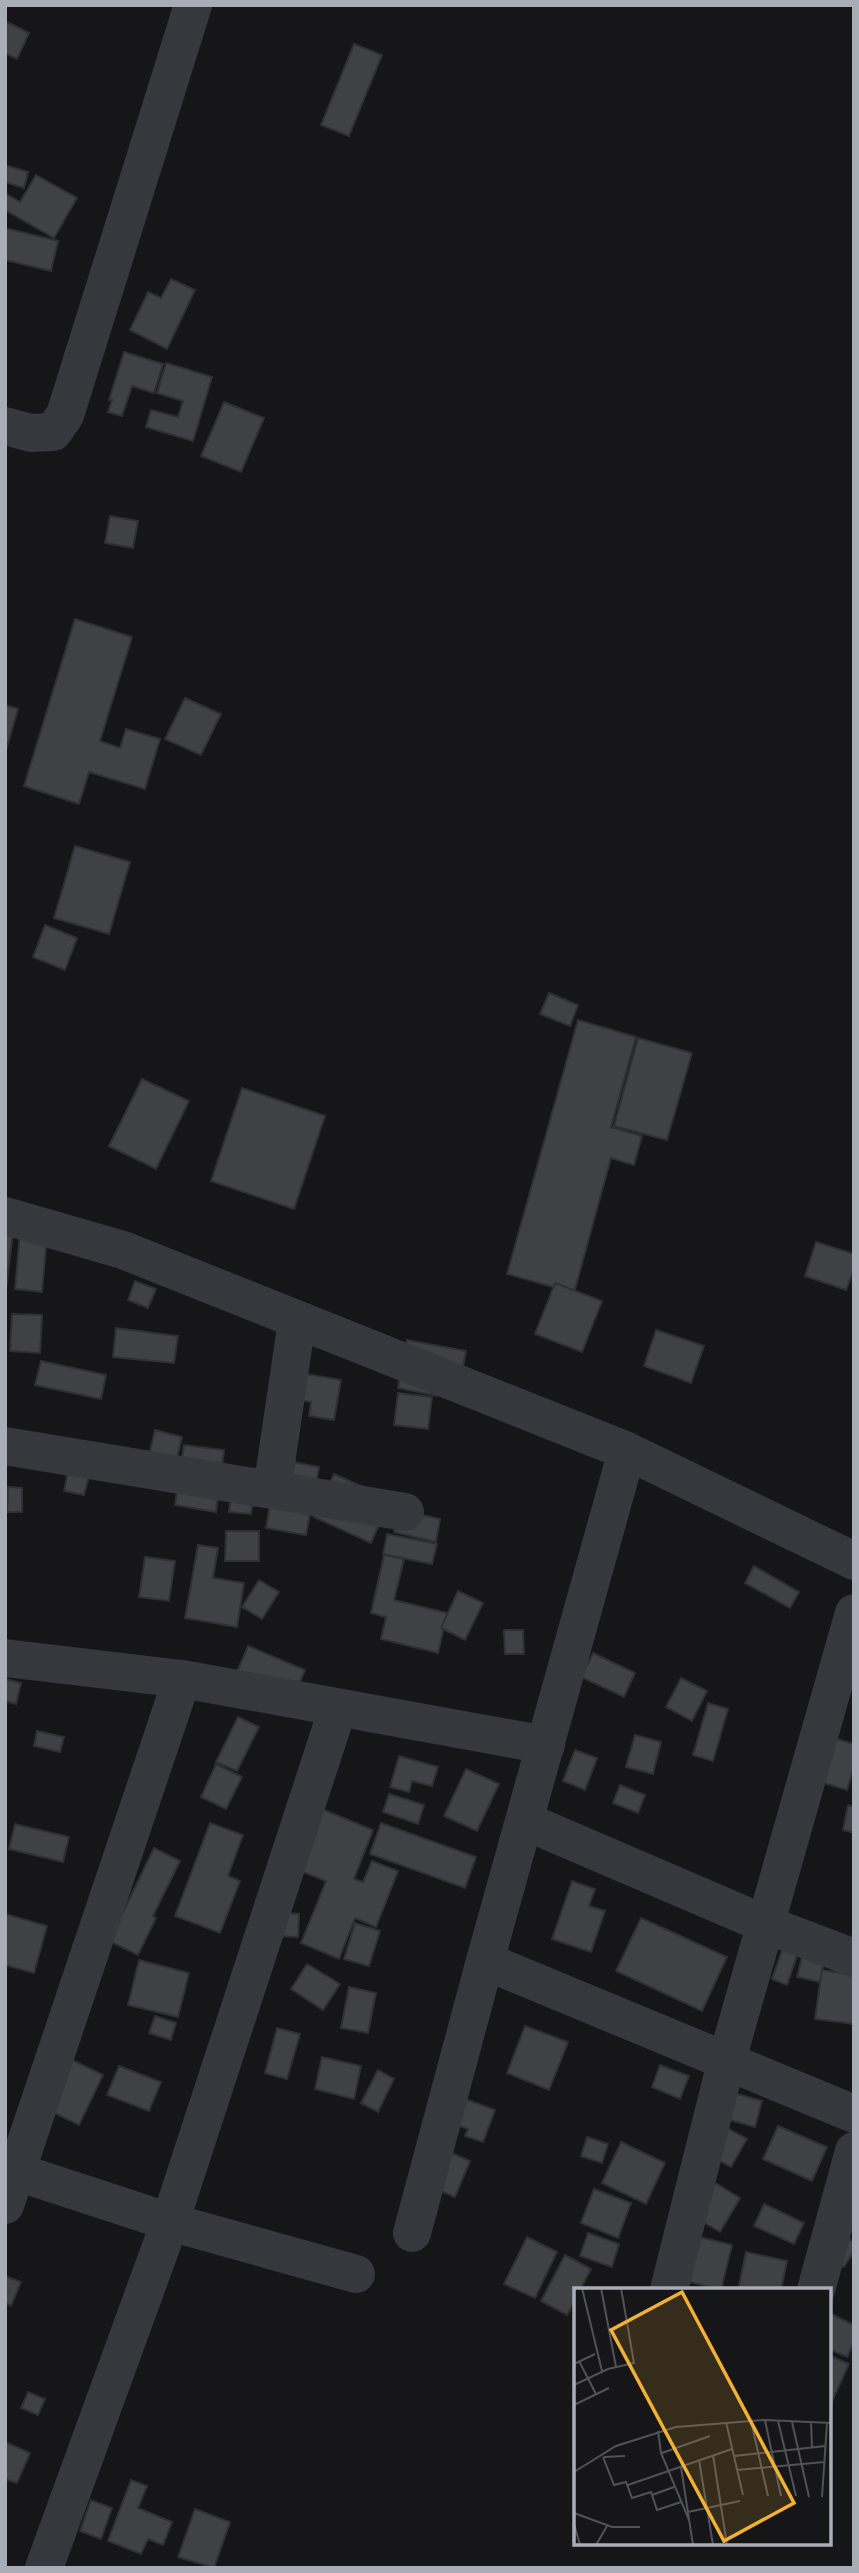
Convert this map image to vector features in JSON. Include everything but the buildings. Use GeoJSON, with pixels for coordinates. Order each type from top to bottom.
{"type":"FeatureCollection","features":[{"type":"Feature","properties":{"kind":"street"},"geometry":{"type":"LineString","coordinates":[[5,426],[31,433],[53,432],[65,415],[193,5]]}},
{"type":"Feature","properties":{"kind":"street"},"geometry":{"type":"LineString","coordinates":[[5,1216],[123,1250],[627,1451],[854,1561]]}},
{"type":"Feature","properties":{"kind":"street"},"geometry":{"type":"LineString","coordinates":[[272,1490],[297,1321]]}},
{"type":"Feature","properties":{"kind":"street"},"geometry":{"type":"LineString","coordinates":[[5,1446],[405,1511]]}},
{"type":"Feature","properties":{"kind":"street"},"geometry":{"type":"LineString","coordinates":[[412,2233],[627,1451]]}},
{"type":"Feature","properties":{"kind":"street"},"geometry":{"type":"LineString","coordinates":[[670,2288],[726,2063],[854,1613]]}},
{"type":"Feature","properties":{"kind":"street"},"geometry":{"type":"LineString","coordinates":[[5,1658],[182,1679],[546,1745]]}},
{"type":"Feature","properties":{"kind":"street"},"geometry":{"type":"LineString","coordinates":[[182,1679],[9,2181],[356,2274]]}},
{"type":"Feature","properties":{"kind":"street"},"geometry":{"type":"LineString","coordinates":[[44,2568],[170,2222],[338,1708]]}},
{"type":"Feature","properties":{"kind":"street"},"geometry":{"type":"LineString","coordinates":[[524,1821],[765,1924],[854,1958]]}},
{"type":"Feature","properties":{"kind":"street"},"geometry":{"type":"LineString","coordinates":[[485,1961],[854,2114]]}},
{"type":"Feature","properties":{"kind":"street"},"geometry":{"type":"LineString","coordinates":[[818,2288],[854,2151]]}}]}
